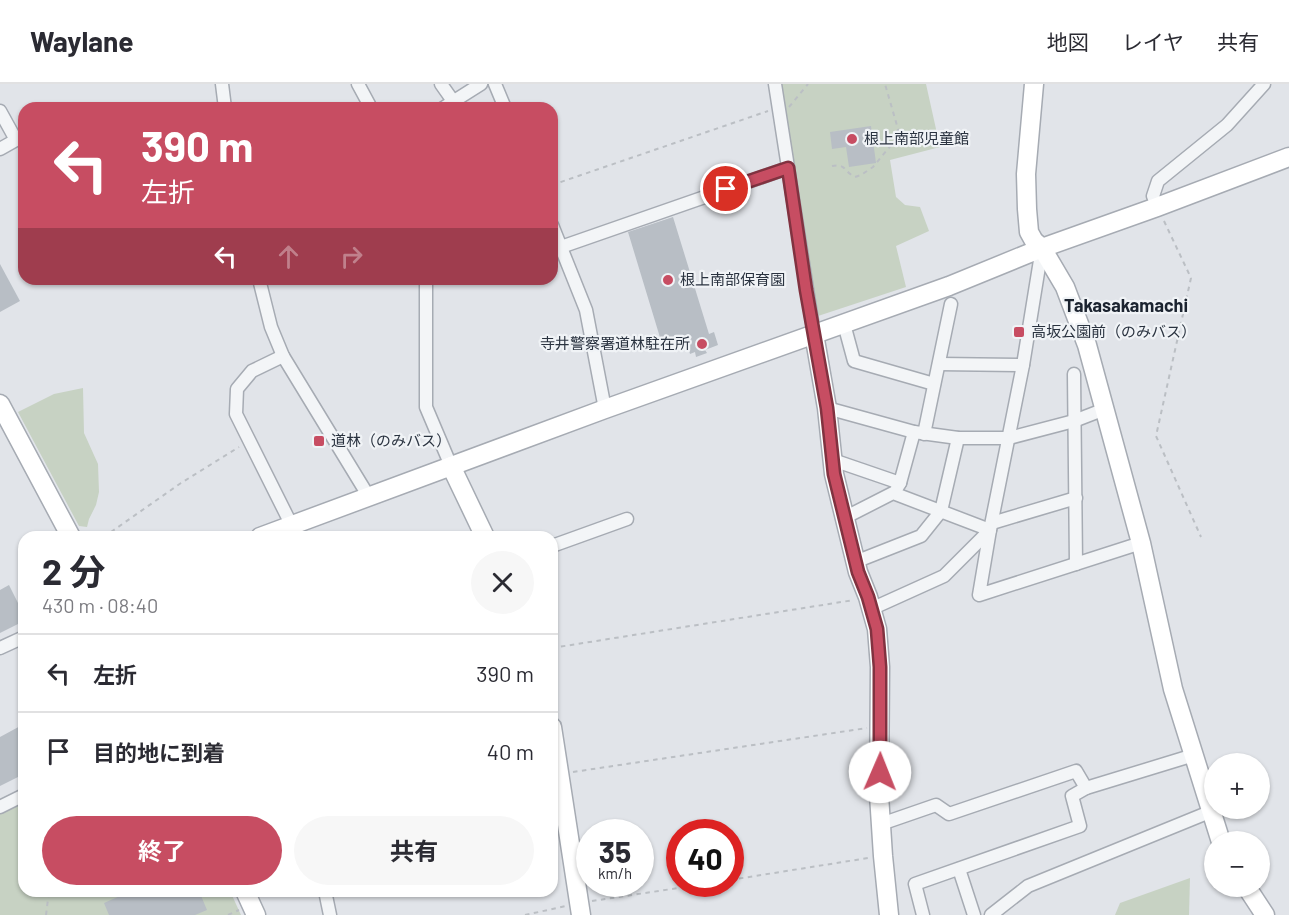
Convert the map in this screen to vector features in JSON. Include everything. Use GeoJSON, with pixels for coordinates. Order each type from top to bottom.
{"type":"FeatureCollection","features":[{"type":"Feature","properties":{"kind":"street"},"geometry":{"type":"LineString","coordinates":[[222,84],[224,102]]}},
{"type":"Feature","properties":{"kind":"street"},"geometry":{"type":"LineString","coordinates":[[358,84],[368,102]]}},
{"type":"Feature","properties":{"kind":"street"},"geometry":{"type":"LineString","coordinates":[[441,84],[447,102]]}},
{"type":"Feature","properties":{"kind":"street"},"geometry":{"type":"LineString","coordinates":[[453,102],[481,84]]}},
{"type":"Feature","properties":{"kind":"street"},"geometry":{"type":"LineString","coordinates":[[495,84],[502,102]]}},
{"type":"Feature","properties":{"kind":"street"},"geometry":{"type":"LineString","coordinates":[[775,84],[781,109],[788,168],[827,408],[832,460],[855,562],[877,629],[881,726],[879,795],[889,915]]}},
{"type":"Feature","properties":{"kind":"street"},"geometry":{"type":"LineString","coordinates":[[1034,84],[1026,174],[1029,232],[1042,248],[1065,287],[1087,345],[1141,543],[1173,689],[1204,786]]}},
{"type":"Feature","properties":{"kind":"street"},"geometry":{"type":"LineString","coordinates":[[1157,207],[1153,196],[1158,181],[1227,124],[1264,84]]}},
{"type":"Feature","properties":{"kind":"street"},"geometry":{"type":"LineString","coordinates":[[0,111],[16,140],[0,149]]}},
{"type":"Feature","properties":{"kind":"street"},"geometry":{"type":"LineString","coordinates":[[277,531],[605,409],[949,286],[1042,248],[1289,157]]}},
{"type":"Feature","properties":{"kind":"street"},"geometry":{"type":"LineString","coordinates":[[561,247],[788,168]]}},
{"type":"Feature","properties":{"kind":"street"},"geometry":{"type":"LineString","coordinates":[[558,240],[586,310],[605,409]]}},
{"type":"Feature","properties":{"kind":"street"},"geometry":{"type":"LineString","coordinates":[[1042,248],[1023,365],[978,595],[1141,543]]}},
{"type":"Feature","properties":{"kind":"street"},"geometry":{"type":"LineString","coordinates":[[260,285],[271,327],[283,356],[369,497]]}},
{"type":"Feature","properties":{"kind":"street"},"geometry":{"type":"LineString","coordinates":[[426,285],[426,407],[482,531]]}},
{"type":"Feature","properties":{"kind":"street"},"geometry":{"type":"LineString","coordinates":[[844,518],[896,488],[919,433],[934,384],[951,304]]}},
{"type":"Feature","properties":{"kind":"street"},"geometry":{"type":"LineString","coordinates":[[844,324],[854,361],[934,384]]}},
{"type":"Feature","properties":{"kind":"street"},"geometry":{"type":"LineString","coordinates":[[283,356],[252,371],[237,389],[236,414],[292,526]]}},
{"type":"Feature","properties":{"kind":"street"},"geometry":{"type":"LineString","coordinates":[[939,364],[1023,365]]}},
{"type":"Feature","properties":{"kind":"street"},"geometry":{"type":"LineString","coordinates":[[1074,374],[1076,564]]}},
{"type":"Feature","properties":{"kind":"street"},"geometry":{"type":"LineString","coordinates":[[0,404],[69,531]]}},
{"type":"Feature","properties":{"kind":"street"},"geometry":{"type":"LineString","coordinates":[[827,408],[919,433],[958,438],[1009,438],[1074,421],[1105,409]]}},
{"type":"Feature","properties":{"kind":"street"},"geometry":{"type":"LineString","coordinates":[[855,562],[921,536],[941,511],[958,438]]}},
{"type":"Feature","properties":{"kind":"street"},"geometry":{"type":"LineString","coordinates":[[832,460],[941,511],[991,526]]}},
{"type":"Feature","properties":{"kind":"street"},"geometry":{"type":"LineString","coordinates":[[870,603],[944,576],[991,526],[1076,498]]}},
{"type":"Feature","properties":{"kind":"street"},"geometry":{"type":"LineString","coordinates":[[558,544],[627,519]]}},
{"type":"Feature","properties":{"kind":"street"},"geometry":{"type":"LineString","coordinates":[[0,648],[18,640]]}},
{"type":"Feature","properties":{"kind":"street"},"geometry":{"type":"LineString","coordinates":[[923,915],[915,884],[1080,826],[1072,796],[1086,788],[1194,755]]}},
{"type":"Feature","properties":{"kind":"street"},"geometry":{"type":"LineString","coordinates":[[558,762],[580,909]]}},
{"type":"Feature","properties":{"kind":"street"},"geometry":{"type":"LineString","coordinates":[[882,824],[936,805],[949,814],[1076,771],[1086,788]]}},
{"type":"Feature","properties":{"kind":"street"},"geometry":{"type":"LineString","coordinates":[[0,807],[18,798]]}},
{"type":"Feature","properties":{"kind":"street"},"geometry":{"type":"LineString","coordinates":[[991,915],[1028,886],[1204,814]]}},
{"type":"Feature","properties":{"kind":"street"},"geometry":{"type":"LineString","coordinates":[[960,869],[974,915]]}},
{"type":"Feature","properties":{"kind":"street"},"geometry":{"type":"LineString","coordinates":[[245,897],[248,913]]}},
{"type":"Feature","properties":{"kind":"street"},"geometry":{"type":"LineString","coordinates":[[326,897],[330,915]]}},
{"type":"Feature","properties":{"kind":"street"},"geometry":{"type":"LineString","coordinates":[[1253,897],[1265,915]]}},
{"type":"Feature","properties":{"kind":"path"},"geometry":{"type":"LineString","coordinates":[[558,183],[781,109],[793,104],[808,84]]}},
{"type":"Feature","properties":{"kind":"path"},"geometry":{"type":"LineString","coordinates":[[832,166],[844,167],[855,177],[861,175],[873,167],[897,138],[897,129],[885,84]]}},
{"type":"Feature","properties":{"kind":"path"},"geometry":{"type":"LineString","coordinates":[[1157,207],[1191,278],[1156,436],[1201,537]]}},
{"type":"Feature","properties":{"kind":"path"},"geometry":{"type":"LineString","coordinates":[[112,531],[181,483],[250,441]]}},
{"type":"Feature","properties":{"kind":"path"},"geometry":{"type":"LineString","coordinates":[[558,647],[870,603]]}},
{"type":"Feature","properties":{"kind":"path"},"geometry":{"type":"LineString","coordinates":[[560,774],[881,726]]}},
{"type":"Feature","properties":{"kind":"path"},"geometry":{"type":"LineString","coordinates":[[744,878],[883,856]]}},
{"type":"Feature","properties":{"kind":"path"},"geometry":{"type":"LineString","coordinates":[[525,915],[580,909],[666,892]]}},
{"type":"Feature","properties":{"kind":"path"},"geometry":{"type":"LineString","coordinates":[[46,915],[48,897]]}},
{"type":"Feature","properties":{"kind":"path"},"geometry":{"type":"LineString","coordinates":[[228,915],[248,913]]}},
{"type":"Feature","properties":{"kind":"green space"},"geometry":{"type":"Polygon","coordinates":[[[780,84],[926,84],[940,147],[890,160],[896,197],[905,205],[920,207],[929,231],[896,246],[906,287],[818,316],[811,288],[780,84]]]}},
{"type":"Feature","properties":{"kind":"green space"},"geometry":{"type":"Polygon","coordinates":[[[83,388],[84,433],[98,464],[99,492],[87,527],[79,526],[18,412],[54,394],[83,388]]]}},
{"type":"Feature","properties":{"kind":"green space"},"geometry":{"type":"Polygon","coordinates":[[[18,803],[18,897],[233,897],[241,915],[0,915],[0,812],[18,803]]]}},
{"type":"Feature","properties":{"kind":"green space"},"geometry":{"type":"Polygon","coordinates":[[[1190,878],[1189,915],[1115,915],[1120,903],[1190,878]]]}},
{"type":"Feature","properties":{"kind":"building","name":"根上南部児童館"},"geometry":{"type":"Polygon","coordinates":[[[871,126],[876,163],[849,167],[846,147],[832,149],[830,132],[871,126]]]}},
{"type":"Feature","properties":{"kind":"building","name":"根上南部保育園"},"geometry":{"type":"Polygon","coordinates":[[[673,217],[709,334],[714,332],[718,345],[705,350],[707,353],[696,357],[695,352],[690,354],[685,336],[662,344],[628,232],[673,217]]]}},
{"type":"Feature","properties":{"kind":"building"},"geometry":{"type":"Polygon","coordinates":[[[0,264],[20,301],[0,312],[0,264]]]}},
{"type":"Feature","properties":{"kind":"building"},"geometry":{"type":"Polygon","coordinates":[[[9,585],[18,603],[18,624],[0,633],[0,590],[9,585]]]}},
{"type":"Feature","properties":{"kind":"building"},"geometry":{"type":"Polygon","coordinates":[[[18,727],[18,777],[0,786],[0,737],[18,727]]]}},
{"type":"Feature","properties":{"kind":"building"},"geometry":{"type":"Polygon","coordinates":[[[118,897],[202,897],[207,910],[195,915],[109,915],[104,903],[118,897]]]}},
{"type":"Feature","properties":{"kind":"place","name":"根上南部児童館"},"geometry":{"type":"Point","coordinates":[852,139]}},
{"type":"Feature","properties":{"kind":"place","name":"根上南部保育園"},"geometry":{"type":"Point","coordinates":[668,280]}},
{"type":"Feature","properties":{"kind":"place","name":"高坂公園前（のみバス）"},"geometry":{"type":"Point","coordinates":[1019,332]}},
{"type":"Feature","properties":{"kind":"place","name":"寺井警察署道林駐在所"},"geometry":{"type":"Point","coordinates":[702,344]}},
{"type":"Feature","properties":{"kind":"place","name":"道林（のみバス）"},"geometry":{"type":"Point","coordinates":[319,441]}},
{"type":"Feature","properties":{"kind":"district","name":"Takasakamachi"},"geometry":{"type":"Point","coordinates":[1126,306]}},
{"type":"Feature","properties":{"kind":"route"},"geometry":{"type":"LineString","coordinates":[[726,189],[788,168],[806,290],[827,408],[834,474],[858,572],[877,629],[880,667],[880,772]]}}]}
